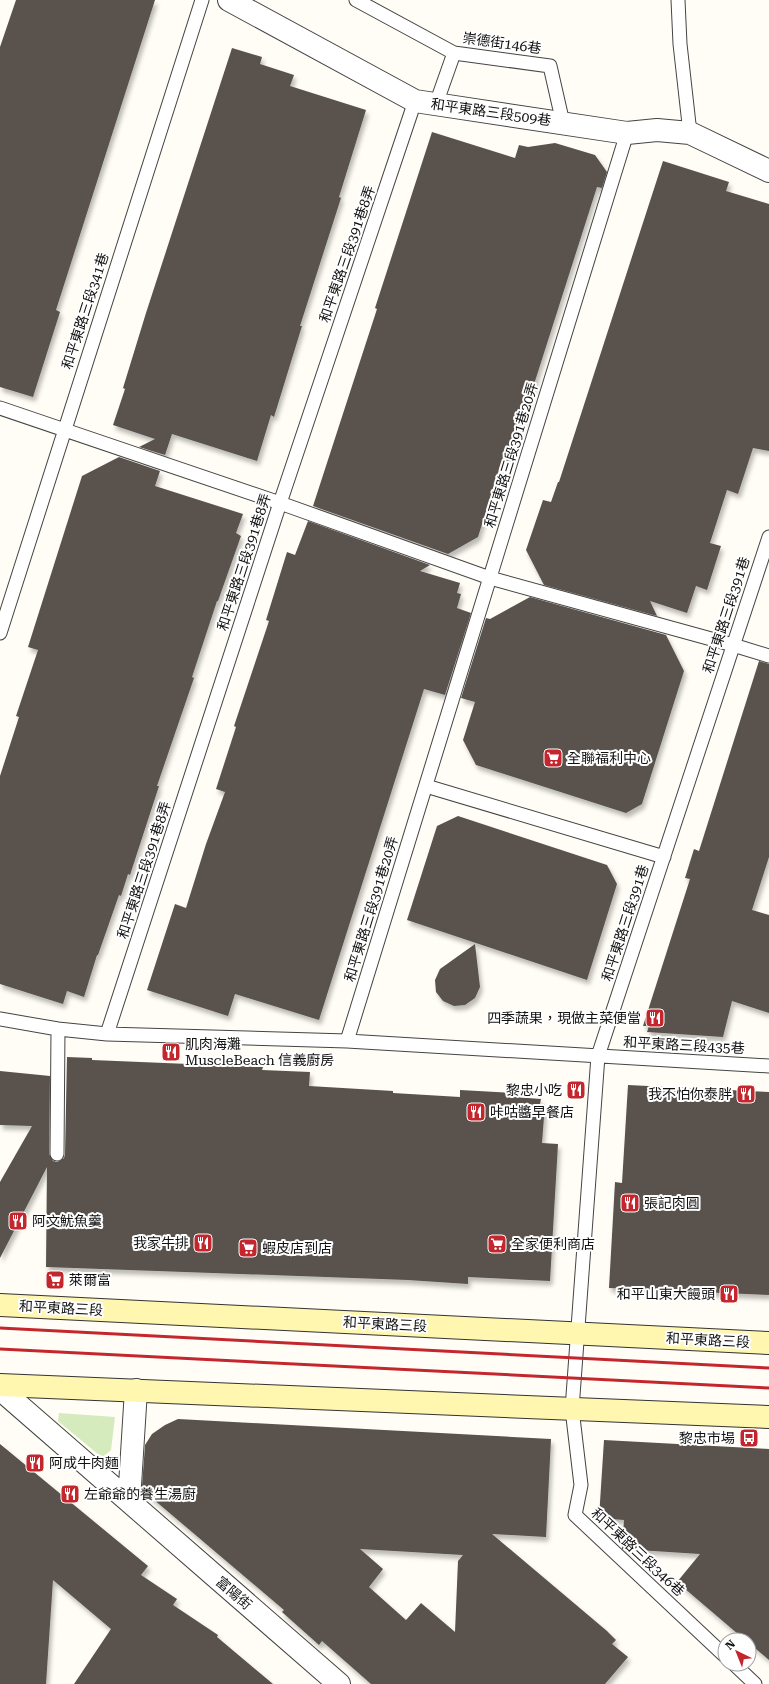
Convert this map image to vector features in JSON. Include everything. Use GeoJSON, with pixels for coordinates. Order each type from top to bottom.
{"type":"FeatureCollection","features":[{"type":"Feature","properties":{"kind":"main road","name":"和平東路三段"},"geometry":{"type":"LineString","coordinates":[[0,1306],[769,1343]]}},
{"type":"Feature","properties":{"kind":"main road"},"geometry":{"type":"LineString","coordinates":[[0,1385],[769,1417]]}},
{"type":"Feature","properties":{"kind":"street","name":"和平東路三段509巷"},"geometry":{"type":"LineString","coordinates":[[229,0],[425,102],[628,133],[657,130],[690,133],[769,171]]}},
{"type":"Feature","properties":{"kind":"street","name":"富陽街"},"geometry":{"type":"LineString","coordinates":[[0,1389],[339,1684]]}},
{"type":"Feature","properties":{"kind":"street"},"geometry":{"type":"LineString","coordinates":[[129,1501],[136,1390]]}},
{"type":"Feature","properties":{"kind":"lane","name":"和平東路三段341巷"},"geometry":{"type":"LineString","coordinates":[[0,632],[202,0]]}},
{"type":"Feature","properties":{"kind":"lane","name":"崇德街146巷"},"geometry":{"type":"LineString","coordinates":[[356,0],[454,53],[550,66],[563,123]]}},
{"type":"Feature","properties":{"kind":"lane"},"geometry":{"type":"LineString","coordinates":[[678,0],[680,44],[690,133]]}},
{"type":"Feature","properties":{"kind":"lane","name":"和平東路三段391巷8弄"},"geometry":{"type":"LineString","coordinates":[[107,1034],[280,503],[425,102],[454,53]]}},
{"type":"Feature","properties":{"kind":"lane","name":"和平東路三段391巷20弄"},"geometry":{"type":"LineString","coordinates":[[347,1041],[628,133]]}},
{"type":"Feature","properties":{"kind":"lane"},"geometry":{"type":"LineString","coordinates":[[0,408],[280,503],[490,578],[769,656]]}},
{"type":"Feature","properties":{"kind":"lane","name":"和平東路三段391巷"},"geometry":{"type":"LineString","coordinates":[[578,1333],[598,1056],[769,537]]}},
{"type":"Feature","properties":{"kind":"lane"},"geometry":{"type":"LineString","coordinates":[[426,786],[664,857]]}},
{"type":"Feature","properties":{"kind":"lane"},"geometry":{"type":"LineString","coordinates":[[0,1019],[58,1030],[107,1034],[347,1041],[598,1056]]}},
{"type":"Feature","properties":{"kind":"lane"},"geometry":{"type":"LineString","coordinates":[[57,1154],[58,1030]]}},
{"type":"Feature","properties":{"kind":"lane","name":"和平東路三段435巷"},"geometry":{"type":"LineString","coordinates":[[598,1056],[769,1066]]}},
{"type":"Feature","properties":{"kind":"lane","name":"和平東路三段346巷"},"geometry":{"type":"LineString","coordinates":[[578,1333],[572,1409],[581,1485],[576,1515],[717,1648]]}},
{"type":"Feature","properties":{"kind":"lane"},"geometry":{"type":"LineString","coordinates":[[742,1672],[755,1684]]}},
{"type":"Feature","properties":{"kind":"green space"},"geometry":{"type":"Polygon","coordinates":[[[59,1413],[115,1417],[111,1450],[104,1456],[99,1455],[58,1421],[59,1413]]]}},
{"type":"Feature","properties":{"kind":"building"},"geometry":{"type":"Polygon","coordinates":[[[16,0],[155,0],[56,310],[60,312],[33,397],[0,387],[0,47],[16,0]]]}},
{"type":"Feature","properties":{"kind":"building"},"geometry":{"type":"Polygon","coordinates":[[[232,48],[262,57],[260,64],[294,75],[290,86],[366,110],[339,197],[341,198],[300,326],[302,326],[274,417],[271,415],[257,461],[172,434],[165,455],[139,447],[155,439],[113,425],[125,389],[123,388],[146,313],[232,48]]]}},
{"type":"Feature","properties":{"kind":"building"},"geometry":{"type":"Polygon","coordinates":[[[432,132],[515,158],[519,145],[528,147],[555,143],[595,155],[607,172],[602,188],[597,187],[521,425],[508,462],[502,460],[478,537],[448,554],[313,506],[377,309],[375,308],[432,132]]]}},
{"type":"Feature","properties":{"kind":"building"},"geometry":{"type":"Polygon","coordinates":[[[663,161],[729,182],[726,191],[769,204],[769,451],[753,448],[738,494],[727,490],[710,543],[721,546],[707,590],[696,586],[687,613],[650,601],[657,616],[544,585],[526,550],[543,500],[551,502],[559,482],[663,161]]]}},
{"type":"Feature","properties":{"kind":"building"},"geometry":{"type":"Polygon","coordinates":[[[119,457],[160,471],[155,486],[243,514],[236,533],[241,536],[217,601],[192,677],[194,678],[157,786],[159,786],[130,875],[128,874],[121,896],[119,895],[97,955],[84,997],[67,991],[63,1004],[0,984],[0,776],[19,717],[16,716],[38,650],[28,647],[82,476],[119,457]]]}},
{"type":"Feature","properties":{"kind":"building"},"geometry":{"type":"Polygon","coordinates":[[[308,521],[430,565],[420,571],[460,583],[457,593],[461,594],[457,608],[471,613],[445,695],[424,689],[319,1020],[235,994],[228,1016],[147,990],[175,904],[186,908],[206,844],[225,792],[216,789],[236,727],[234,726],[269,621],[266,620],[287,552],[295,555],[308,521]]]}},
{"type":"Feature","properties":{"kind":"building"},"geometry":{"type":"Polygon","coordinates":[[[530,597],[666,635],[684,671],[642,804],[626,813],[476,765],[463,740],[475,702],[461,698],[486,618],[490,619],[530,597]]]}},
{"type":"Feature","properties":{"kind":"building"},"geometry":{"type":"Polygon","coordinates":[[[759,661],[769,664],[769,857],[752,910],[769,915],[769,1013],[732,1001],[723,1037],[647,1032],[649,1026],[643,1026],[690,879],[685,878],[694,849],[699,851],[759,661]]]}},
{"type":"Feature","properties":{"kind":"building"},"geometry":{"type":"Polygon","coordinates":[[[458,816],[607,865],[617,884],[587,980],[407,920],[437,826],[458,816]]]}},
{"type":"Feature","properties":{"kind":"building"},"geometry":{"type":"Polygon","coordinates":[[[475,944],[480,987],[475,998],[465,1005],[454,1006],[443,1001],[436,992],[435,980],[440,969],[475,944]]]}},
{"type":"Feature","properties":{"kind":"building"},"geometry":{"type":"Polygon","coordinates":[[[67,1057],[92,1058],[92,1060],[263,1067],[262,1070],[310,1072],[309,1086],[460,1097],[460,1090],[514,1093],[514,1097],[541,1099],[540,1104],[545,1104],[542,1143],[558,1144],[550,1281],[468,1277],[468,1284],[408,1280],[46,1267],[47,1167],[0,1258],[0,1182],[32,1126],[0,1125],[0,1071],[50,1076],[49,1154],[53,1161],[57,1162],[64,1158],[65,1154],[67,1057]]]}},
{"type":"Feature","properties":{"kind":"building"},"geometry":{"type":"Polygon","coordinates":[[[628,1085],[769,1092],[769,1295],[609,1288],[615,1182],[622,1183],[628,1085]]]}},
{"type":"Feature","properties":{"kind":"building"},"geometry":{"type":"Polygon","coordinates":[[[178,1419],[551,1439],[546,1537],[492,1534],[607,1631],[616,1640],[612,1644],[628,1657],[605,1684],[371,1684],[322,1641],[319,1645],[282,1612],[284,1610],[146,1493],[142,1486],[145,1445],[152,1434],[165,1425],[178,1419]],[[360,1549],[383,1569],[369,1587],[406,1620],[421,1603],[455,1632],[458,1561],[463,1555],[360,1549]]]}},
{"type":"Feature","properties":{"kind":"building"},"geometry":{"type":"Polygon","coordinates":[[[604,1440],[769,1449],[769,1660],[757,1650],[757,1632],[736,1632],[677,1582],[700,1554],[622,1549],[624,1520],[599,1518],[604,1440]]]}},
{"type":"Feature","properties":{"kind":"building"},"geometry":{"type":"Polygon","coordinates":[[[0,1444],[148,1566],[141,1575],[177,1599],[173,1605],[218,1635],[217,1637],[273,1684],[74,1684],[111,1629],[53,1580],[46,1684],[0,1684],[0,1444]]]}},
{"type":"Feature","properties":{"kind":"railway"},"geometry":{"type":"LineString","coordinates":[[0,1328],[769,1368]]}},
{"type":"Feature","properties":{"kind":"railway"},"geometry":{"type":"LineString","coordinates":[[0,1349],[769,1388]]}},
{"type":"Feature","properties":{"kind":"place","name":"全聯福利中心"},"geometry":{"type":"Point","coordinates":[553,758]}},
{"type":"Feature","properties":{"kind":"place","name":"四季蔬果，現做主菜便當"},"geometry":{"type":"Point","coordinates":[655,1018]}},
{"type":"Feature","properties":{"kind":"place","name":"肌肉海灘 MuscleBeach 信義廚房"},"geometry":{"type":"Point","coordinates":[171,1052]}},
{"type":"Feature","properties":{"kind":"place","name":"黎忠小吃"},"geometry":{"type":"Point","coordinates":[576,1090]}},
{"type":"Feature","properties":{"kind":"place","name":"我不怕你泰胖"},"geometry":{"type":"Point","coordinates":[746,1094]}},
{"type":"Feature","properties":{"kind":"place","name":"咔咕醬早餐店"},"geometry":{"type":"Point","coordinates":[476,1112]}},
{"type":"Feature","properties":{"kind":"place","name":"張記肉圓"},"geometry":{"type":"Point","coordinates":[630,1203]}},
{"type":"Feature","properties":{"kind":"place","name":"阿文魷魚羹"},"geometry":{"type":"Point","coordinates":[18,1221]}},
{"type":"Feature","properties":{"kind":"place","name":"我家牛排"},"geometry":{"type":"Point","coordinates":[203,1243]}},
{"type":"Feature","properties":{"kind":"place","name":"全家便利商店"},"geometry":{"type":"Point","coordinates":[497,1244]}},
{"type":"Feature","properties":{"kind":"place","name":"蝦皮店到店"},"geometry":{"type":"Point","coordinates":[248,1248]}},
{"type":"Feature","properties":{"kind":"place","name":"萊爾富"},"geometry":{"type":"Point","coordinates":[55,1280]}},
{"type":"Feature","properties":{"kind":"place","name":"和平山東大饅頭"},"geometry":{"type":"Point","coordinates":[729,1294]}},
{"type":"Feature","properties":{"kind":"place","name":"黎忠市場"},"geometry":{"type":"Point","coordinates":[749,1438]}},
{"type":"Feature","properties":{"kind":"place","name":"阿成牛肉麵"},"geometry":{"type":"Point","coordinates":[35,1463]}},
{"type":"Feature","properties":{"kind":"place","name":"左爺爺的養生湯廚"},"geometry":{"type":"Point","coordinates":[70,1494]}}]}
